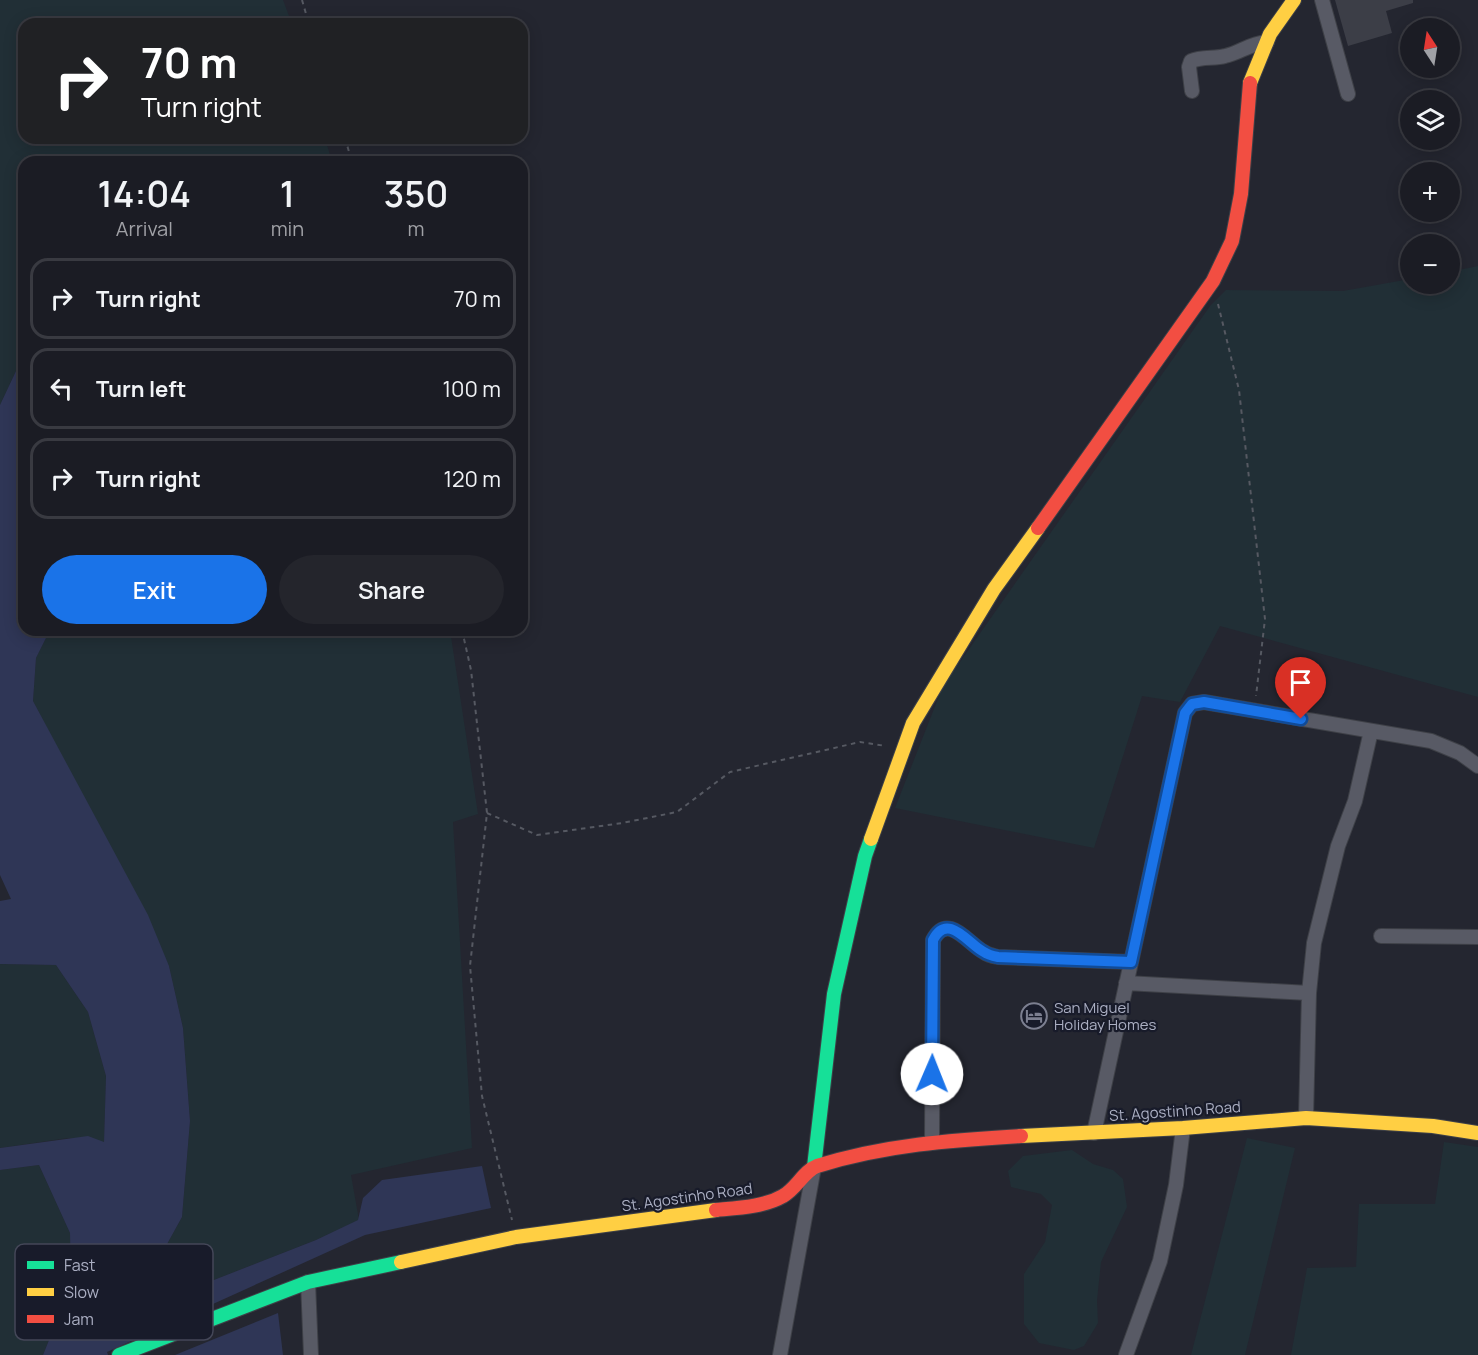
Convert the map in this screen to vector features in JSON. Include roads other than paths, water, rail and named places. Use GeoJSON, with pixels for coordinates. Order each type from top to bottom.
{"type":"FeatureCollection","features":[{"type":"Feature","properties":{"kind":"main road"},"geometry":{"type":"LineString","coordinates":[[814,1167],[834,994],[865,856],[912,723],[994,589],[1212,281],[1232,241],[1241,194],[1248,88],[1267,42],[1294,0]]}},
{"type":"Feature","properties":{"kind":"main road","name":"St. Agostinho Road"},"geometry":{"type":"LineString","coordinates":[[213,1319],[308,1282],[516,1237],[758,1205],[784,1196],[814,1167],[855,1156],[932,1141],[1183,1128],[1306,1118],[1432,1126],[1478,1132]]}},
{"type":"Feature","properties":{"kind":"main road","name":"St. Agostinho Road"},"geometry":{"type":"LineString","coordinates":[[119,1355],[158,1340]]}},
{"type":"Feature","properties":{"kind":"street"},"geometry":{"type":"LineString","coordinates":[[1322,0],[1348,94]]}},
{"type":"Feature","properties":{"kind":"street"},"geometry":{"type":"LineString","coordinates":[[1192,91],[1189,67],[1191,61],[1198,58],[1227,56],[1254,43],[1267,42]]}},
{"type":"Feature","properties":{"kind":"street"},"geometry":{"type":"LineString","coordinates":[[1094,1133],[1185,713],[1192,704],[1204,702],[1431,741],[1460,753],[1478,766]]}},
{"type":"Feature","properties":{"kind":"street"},"geometry":{"type":"LineString","coordinates":[[1306,1118],[1309,993],[1314,943],[1338,846],[1355,801],[1371,731]]}},
{"type":"Feature","properties":{"kind":"street"},"geometry":{"type":"LineString","coordinates":[[932,1141],[933,940],[937,933],[944,929],[953,929],[969,939],[982,952],[998,957],[1131,962]]}},
{"type":"Feature","properties":{"kind":"street"},"geometry":{"type":"LineString","coordinates":[[1381,936],[1478,937]]}},
{"type":"Feature","properties":{"kind":"street"},"geometry":{"type":"LineString","coordinates":[[1126,983],[1309,993]]}},
{"type":"Feature","properties":{"kind":"street"},"geometry":{"type":"LineString","coordinates":[[1126,1355],[1160,1261],[1176,1185],[1183,1128]]}},
{"type":"Feature","properties":{"kind":"street"},"geometry":{"type":"LineString","coordinates":[[780,1355],[814,1167]]}},
{"type":"Feature","properties":{"kind":"street"},"geometry":{"type":"LineString","coordinates":[[308,1282],[311,1355]]}},
{"type":"Feature","properties":{"kind":"water"},"geometry":{"type":"Polygon","coordinates":[[[18,367],[18,636],[47,636],[36,658],[33,701],[148,915],[169,966],[183,1028],[190,1121],[182,1217],[167,1244],[70,1244],[70,1233],[39,1165],[0,1170],[0,1148],[88,1136],[104,1142],[106,1076],[88,1012],[56,965],[0,964],[0,901],[11,899],[0,875],[0,405],[18,367]]]}},
{"type":"Feature","properties":{"kind":"water"},"geometry":{"type":"Polygon","coordinates":[[[482,1166],[491,1208],[365,1235],[213,1304],[213,1280],[316,1240],[358,1220],[363,1198],[382,1180],[482,1166]]]}},
{"type":"Feature","properties":{"kind":"water"},"geometry":{"type":"Polygon","coordinates":[[[278,1313],[283,1355],[175,1355],[278,1313]]]}},
{"type":"Feature","properties":{"kind":"water"},"geometry":{"type":"Polygon","coordinates":[[[49,1340],[133,1340],[107,1352],[108,1355],[43,1355],[49,1340]]]}},
{"type":"Feature","properties":{"kind":"place","name":"San Miguel Holiday Homes"},"geometry":{"type":"Point","coordinates":[1034,1016]}}]}
